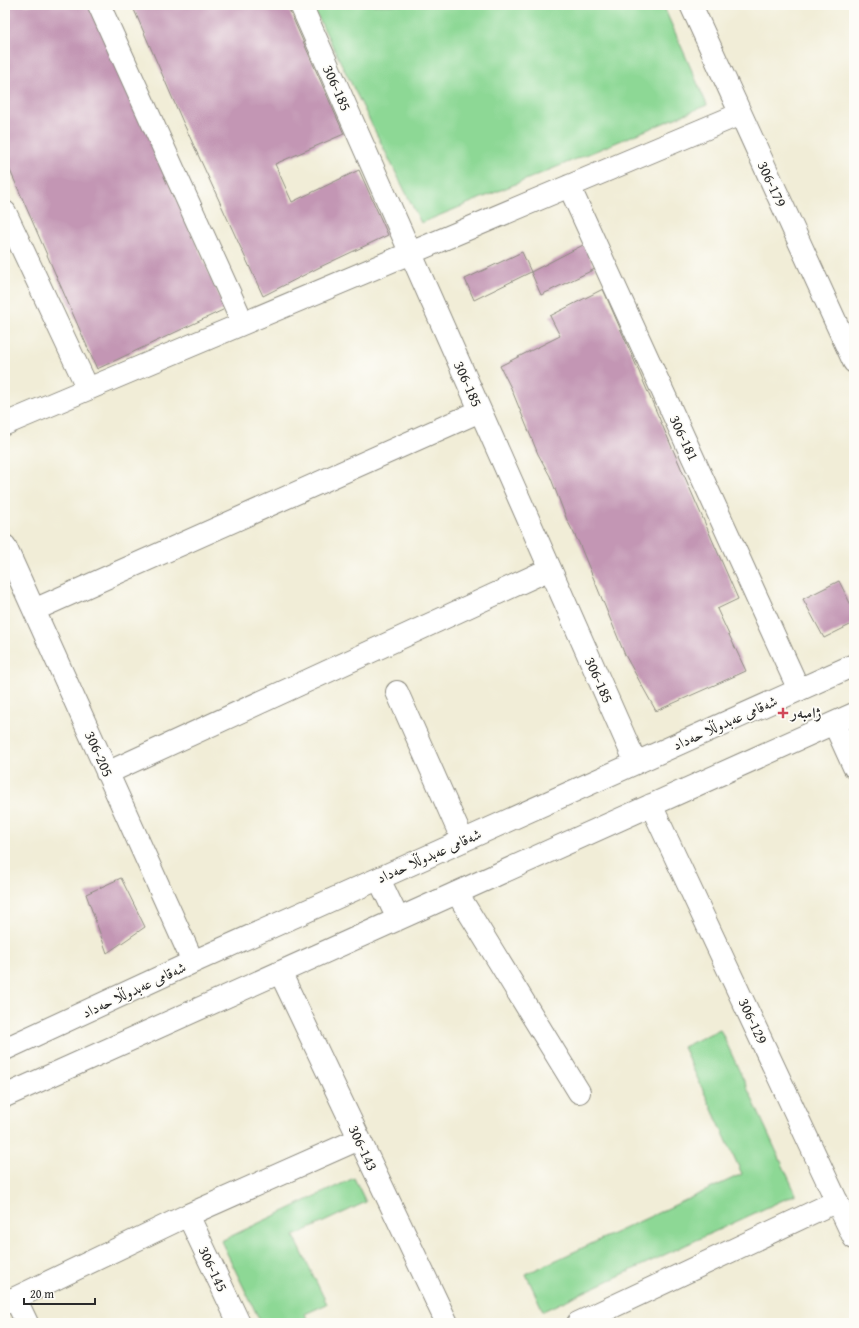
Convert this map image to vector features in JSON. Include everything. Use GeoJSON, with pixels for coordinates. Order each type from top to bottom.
{"type":"FeatureCollection","features":[{"type":"Feature","properties":{"kind":"street"},"geometry":{"type":"LineString","coordinates":[[99,5],[243,323]]}},
{"type":"Feature","properties":{"kind":"street","name":"306-185"},"geometry":{"type":"LineString","coordinates":[[301,5],[636,763]]}},
{"type":"Feature","properties":{"kind":"street","name":"306-179"},"geometry":{"type":"LineString","coordinates":[[691,5],[854,362]]}},
{"type":"Feature","properties":{"kind":"street"},"geometry":{"type":"LineString","coordinates":[[5,424],[740,114]]}},
{"type":"Feature","properties":{"kind":"street","name":"306-181"},"geometry":{"type":"LineString","coordinates":[[569,186],[799,690]]}},
{"type":"Feature","properties":{"kind":"street"},"geometry":{"type":"LineString","coordinates":[[5,212],[88,389]]}},
{"type":"Feature","properties":{"kind":"street"},"geometry":{"type":"LineString","coordinates":[[34,610],[480,411]]}},
{"type":"Feature","properties":{"kind":"street","name":"306-205"},"geometry":{"type":"LineString","coordinates":[[5,546],[193,962]]}},
{"type":"Feature","properties":{"kind":"street"},"geometry":{"type":"LineString","coordinates":[[107,773],[550,570]]}},
{"type":"Feature","properties":{"kind":"street","name":"شەقامی عەبدوڵڵا حەداد"},"geometry":{"type":"LineString","coordinates":[[6,1044],[379,879],[854,665]]}},
{"type":"Feature","properties":{"kind":"street"},"geometry":{"type":"LineString","coordinates":[[397,692],[463,841]]}},
{"type":"Feature","properties":{"kind":"street"},"geometry":{"type":"LineString","coordinates":[[5,1096],[854,714]]}},
{"type":"Feature","properties":{"kind":"street"},"geometry":{"type":"LineString","coordinates":[[834,723],[854,767]]}},
{"type":"Feature","properties":{"kind":"street","name":"306-129"},"geometry":{"type":"LineString","coordinates":[[651,805],[854,1238]]}},
{"type":"Feature","properties":{"kind":"street"},"geometry":{"type":"LineString","coordinates":[[379,879],[398,919]]}},
{"type":"Feature","properties":{"kind":"street"},"geometry":{"type":"LineString","coordinates":[[457,892],[579,1092]]}},
{"type":"Feature","properties":{"kind":"street","name":"306-143"},"geometry":{"type":"LineString","coordinates":[[280,972],[447,1323]]}},
{"type":"Feature","properties":{"kind":"street"},"geometry":{"type":"LineString","coordinates":[[27,1323],[10,1300],[188,1215],[359,1139]]}},
{"type":"Feature","properties":{"kind":"street"},"geometry":{"type":"LineString","coordinates":[[578,1323],[837,1201]]}},
{"type":"Feature","properties":{"kind":"street","name":"306-145"},"geometry":{"type":"LineString","coordinates":[[188,1215],[239,1323]]}},
{"type":"Feature","properties":{"kind":"green space"},"geometry":{"type":"Polygon","coordinates":[[[312,5],[663,5],[707,105],[421,223],[312,5]]]}},
{"type":"Feature","properties":{"kind":"green space"},"geometry":{"type":"Polygon","coordinates":[[[720,1029],[796,1194],[543,1311],[526,1274],[742,1174],[683,1047],[720,1029]]]}},
{"type":"Feature","properties":{"kind":"green space"},"geometry":{"type":"Polygon","coordinates":[[[354,1178],[366,1202],[294,1236],[327,1304],[305,1314],[309,1323],[261,1323],[221,1241],[354,1178]]]}},
{"type":"Feature","properties":{"kind":"building"},"geometry":{"type":"Polygon","coordinates":[[[5,5],[92,5],[225,309],[97,369],[5,159],[5,5]]]}},
{"type":"Feature","properties":{"kind":"building"},"geometry":{"type":"Polygon","coordinates":[[[132,5],[287,5],[344,134],[275,164],[292,202],[359,170],[388,235],[263,296],[182,120],[132,5]]]}},
{"type":"Feature","properties":{"kind":"building"},"geometry":{"type":"Polygon","coordinates":[[[585,244],[595,269],[541,295],[531,272],[585,244]]]}},
{"type":"Feature","properties":{"kind":"building"},"geometry":{"type":"Polygon","coordinates":[[[522,252],[531,272],[474,300],[465,279],[522,252]]]}},
{"type":"Feature","properties":{"kind":"building"},"geometry":{"type":"Polygon","coordinates":[[[603,289],[738,599],[717,609],[746,671],[656,711],[625,655],[579,543],[567,520],[550,476],[538,454],[511,388],[500,366],[560,336],[550,316],[603,289]]]}},
{"type":"Feature","properties":{"kind":"building"},"geometry":{"type":"Polygon","coordinates":[[[839,581],[854,611],[854,623],[824,638],[803,599],[839,581]]]}},
{"type":"Feature","properties":{"kind":"building"},"geometry":{"type":"Polygon","coordinates":[[[121,878],[145,927],[107,953],[86,894],[121,878]]]}},
{"type":"Feature","properties":{"kind":"place","name":"ژامبەر"},"geometry":{"type":"Point","coordinates":[783,713]}}]}
